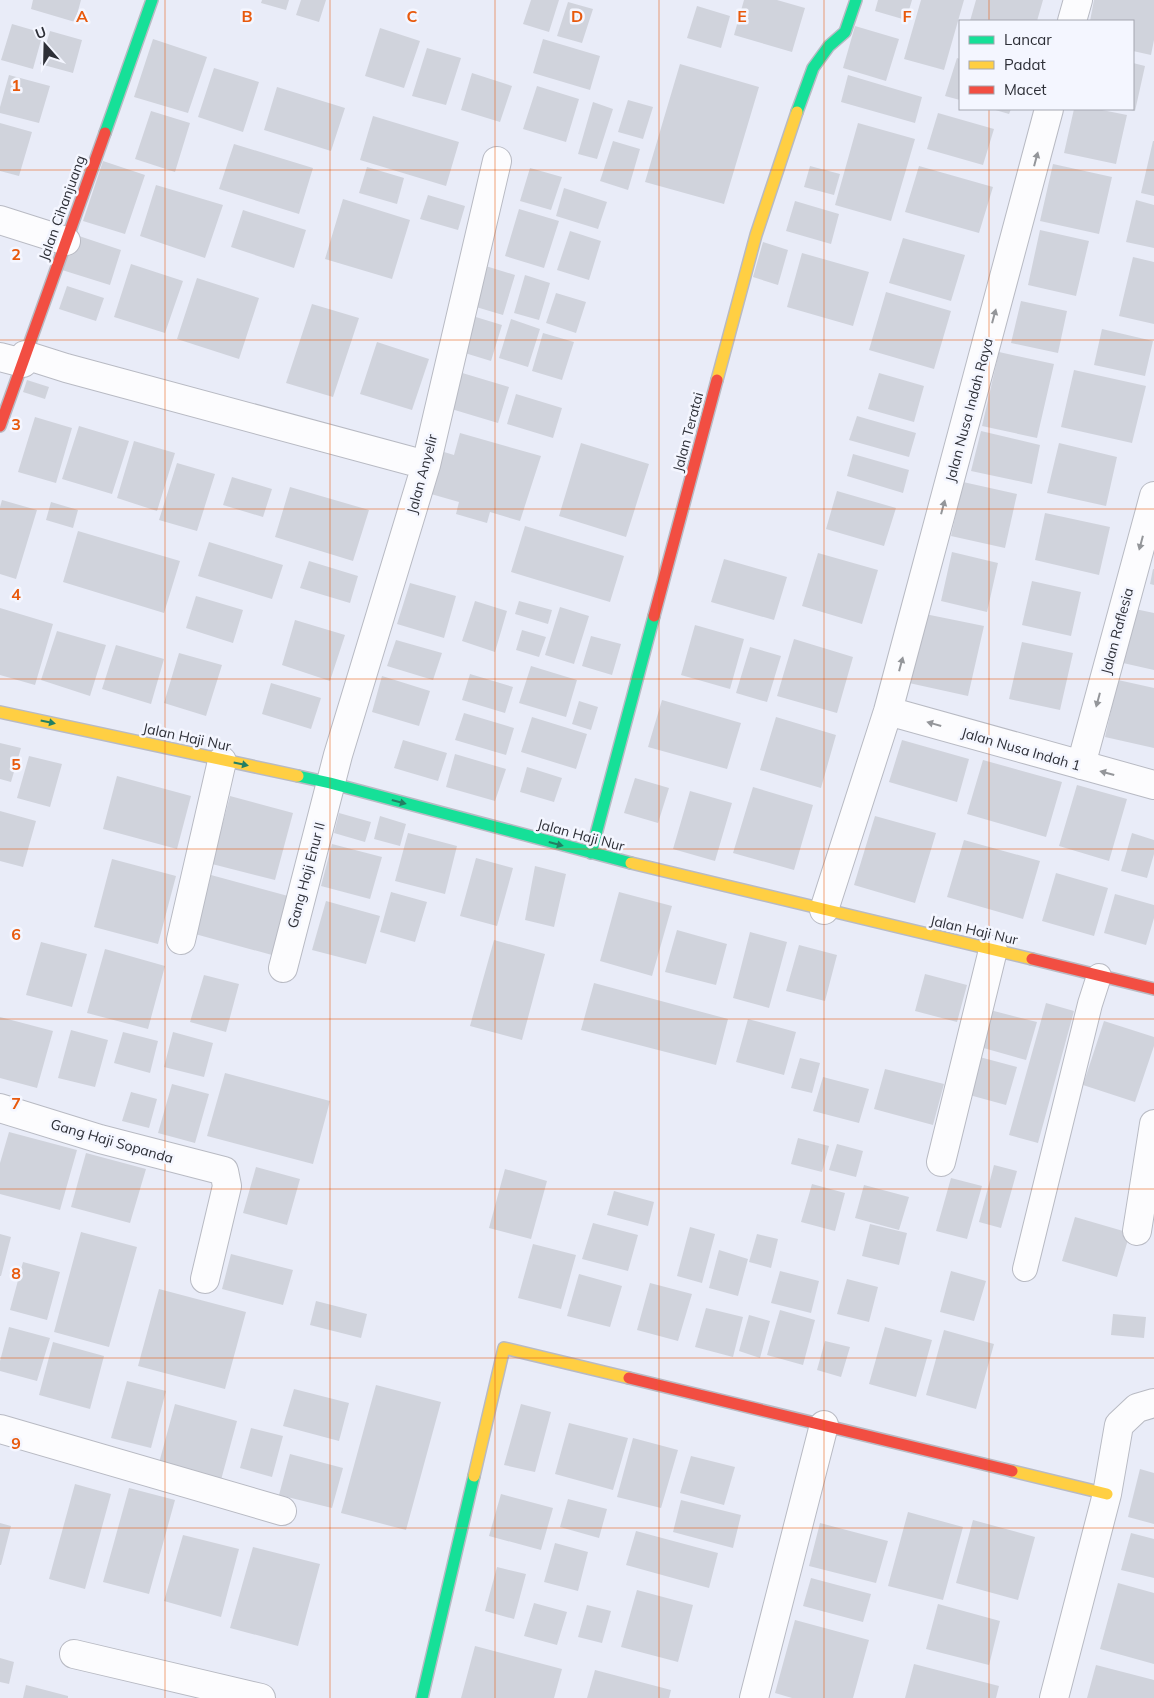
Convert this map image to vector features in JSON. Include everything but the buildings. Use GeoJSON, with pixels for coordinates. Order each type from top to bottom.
{"type":"FeatureCollection","features":[{"type":"Feature","properties":{"kind":"street","name":"Jalan Cihanjuang"},"geometry":{"type":"LineString","coordinates":[[0,426],[16,358],[66,241],[152,0]]}},
{"type":"Feature","properties":{"kind":"street","name":"Jalan Teratai"},"geometry":{"type":"LineString","coordinates":[[591,853],[756,235],[783,151],[813,68],[829,46],[845,32],[856,0]]}},
{"type":"Feature","properties":{"kind":"street"},"geometry":{"type":"LineString","coordinates":[[1072,20],[1078,0]]}},
{"type":"Feature","properties":{"kind":"street","name":"Jalan Nusa Indah Raya"},"geometry":{"type":"LineString","coordinates":[[888,711],[1049,110]]}},
{"type":"Feature","properties":{"kind":"street","name":"Jalan Anyelir"},"geometry":{"type":"LineString","coordinates":[[330,783],[426,465],[496,161]]}},
{"type":"Feature","properties":{"kind":"street"},"geometry":{"type":"LineString","coordinates":[[0,220],[66,241]]}},
{"type":"Feature","properties":{"kind":"street"},"geometry":{"type":"LineString","coordinates":[[16,358],[66,368],[426,465]]}},
{"type":"Feature","properties":{"kind":"street","name":"Jalan Raflesia"},"geometry":{"type":"LineString","coordinates":[[1081,765],[1154,496]]}},
{"type":"Feature","properties":{"kind":"street"},"geometry":{"type":"LineString","coordinates":[[824,910],[888,711]]}},
{"type":"Feature","properties":{"kind":"street","name":"Jalan Nusa Indah 1"},"geometry":{"type":"LineString","coordinates":[[888,711],[1154,785]]}},
{"type":"Feature","properties":{"kind":"street","name":"Jalan Haji Nur"},"geometry":{"type":"LineString","coordinates":[[0,712],[330,783],[591,853],[1154,989]]}},
{"type":"Feature","properties":{"kind":"street"},"geometry":{"type":"LineString","coordinates":[[181,940],[222,761]]}},
{"type":"Feature","properties":{"kind":"street","name":"Gang Haji Enur II"},"geometry":{"type":"LineString","coordinates":[[282,968],[330,783]]}},
{"type":"Feature","properties":{"kind":"street"},"geometry":{"type":"LineString","coordinates":[[941,1162],[993,950]]}},
{"type":"Feature","properties":{"kind":"street","name":"Gang Haji Sopanda"},"geometry":{"type":"LineString","coordinates":[[0,1108],[100,1139],[224,1171],[227,1186],[205,1278]]}},
{"type":"Feature","properties":{"kind":"street"},"geometry":{"type":"LineString","coordinates":[[1137,1231],[1154,1124]]}},
{"type":"Feature","properties":{"kind":"street"},"geometry":{"type":"LineString","coordinates":[[422,1698],[504,1348],[1107,1494]]}},
{"type":"Feature","properties":{"kind":"street"},"geometry":{"type":"LineString","coordinates":[[1054,1698],[1107,1494],[1119,1425],[1137,1408],[1154,1403]]}},
{"type":"Feature","properties":{"kind":"street"},"geometry":{"type":"LineString","coordinates":[[754,1698],[824,1425]]}},
{"type":"Feature","properties":{"kind":"street"},"geometry":{"type":"LineString","coordinates":[[0,1429],[282,1511]]}},
{"type":"Feature","properties":{"kind":"street"},"geometry":{"type":"LineString","coordinates":[[74,1654],[261,1698]]}},
{"type":"Feature","properties":{"kind":"lane"},"geometry":{"type":"LineString","coordinates":[[1025,1268],[1099,976]]}},
{"type":"Feature","properties":{"kind":"traffic: fast"},"geometry":{"type":"LineString","coordinates":[[105,133],[152,0]]}},
{"type":"Feature","properties":{"kind":"traffic: fast"},"geometry":{"type":"LineString","coordinates":[[797,112],[813,68],[829,46],[845,32],[856,0]]}},
{"type":"Feature","properties":{"kind":"traffic: fast"},"geometry":{"type":"LineString","coordinates":[[591,853],[654,616]]}},
{"type":"Feature","properties":{"kind":"traffic: fast"},"geometry":{"type":"LineString","coordinates":[[298,776],[631,863]]}},
{"type":"Feature","properties":{"kind":"traffic: fast"},"geometry":{"type":"LineString","coordinates":[[422,1698],[474,1476]]}},
{"type":"Feature","properties":{"kind":"traffic: slow"},"geometry":{"type":"LineString","coordinates":[[717,380],[756,235],[797,112]]}},
{"type":"Feature","properties":{"kind":"traffic: slow"},"geometry":{"type":"LineString","coordinates":[[0,712],[298,776]]}},
{"type":"Feature","properties":{"kind":"traffic: slow"},"geometry":{"type":"LineString","coordinates":[[631,863],[1032,959]]}},
{"type":"Feature","properties":{"kind":"traffic: slow"},"geometry":{"type":"LineString","coordinates":[[474,1476],[504,1348],[629,1378]]}},
{"type":"Feature","properties":{"kind":"traffic: slow"},"geometry":{"type":"LineString","coordinates":[[1012,1471],[1107,1494]]}},
{"type":"Feature","properties":{"kind":"traffic: jam"},"geometry":{"type":"LineString","coordinates":[[0,426],[105,133]]}},
{"type":"Feature","properties":{"kind":"traffic: jam"},"geometry":{"type":"LineString","coordinates":[[654,616],[717,380]]}},
{"type":"Feature","properties":{"kind":"traffic: jam"},"geometry":{"type":"LineString","coordinates":[[1032,959],[1154,989]]}},
{"type":"Feature","properties":{"kind":"traffic: jam"},"geometry":{"type":"LineString","coordinates":[[629,1378],[1012,1471]]}}]}
